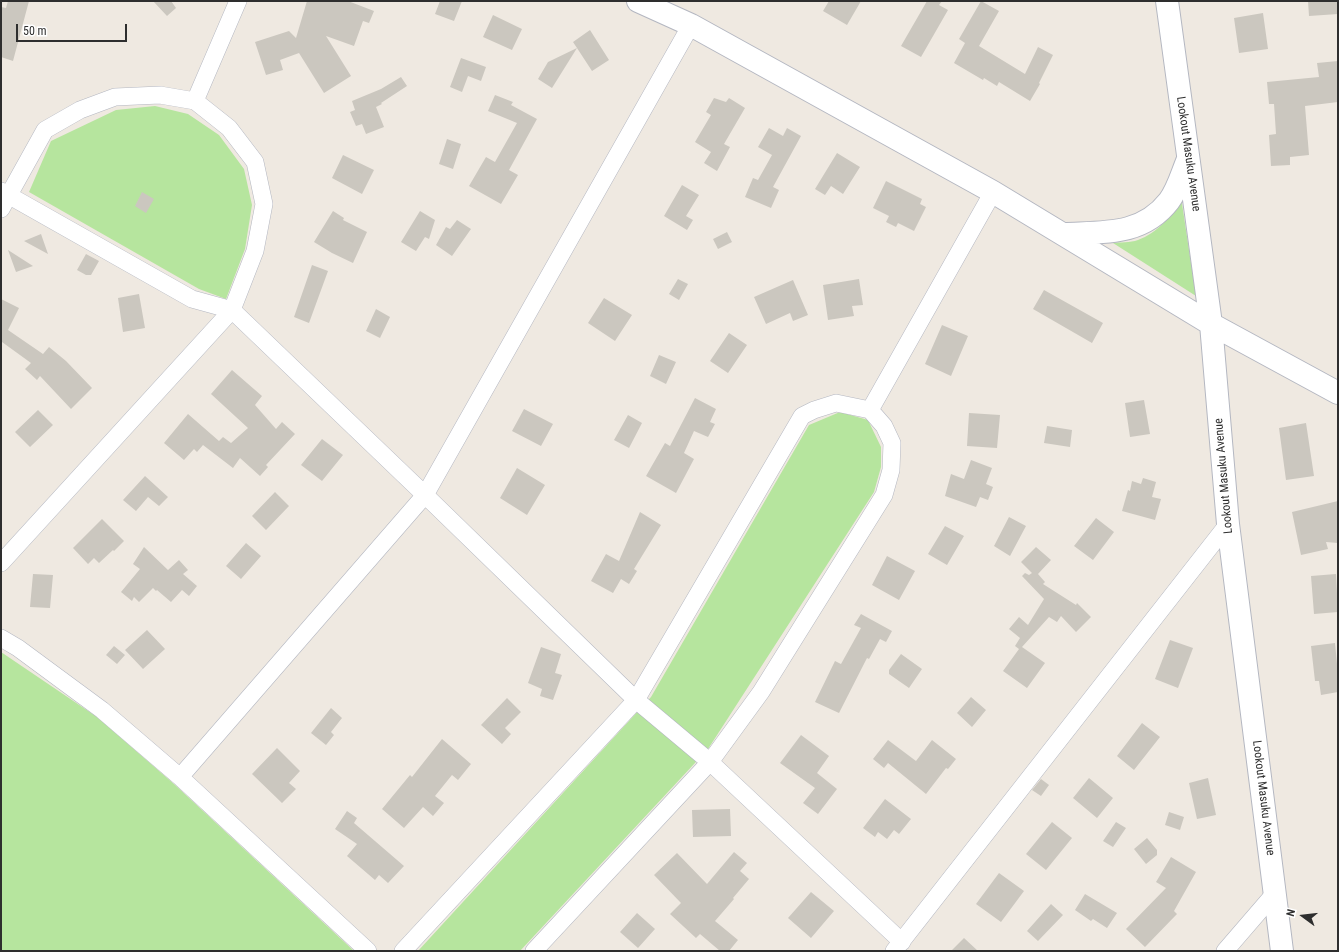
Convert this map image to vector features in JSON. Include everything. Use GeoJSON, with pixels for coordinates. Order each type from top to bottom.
{"type":"FeatureCollection","features":[{"type":"Feature","properties":{"kind":"street"},"geometry":{"type":"LineString","coordinates":[[195,101],[238,1]]}},
{"type":"Feature","properties":{"kind":"street"},"geometry":{"type":"LineString","coordinates":[[638,1],[691,25],[993,192],[1211,324],[1338,393]]}},
{"type":"Feature","properties":{"kind":"street","name":"Lookout Masuku Avenue"},"geometry":{"type":"LineString","coordinates":[[1167,1],[1211,324],[1228,524],[1282,951]]}},
{"type":"Feature","properties":{"kind":"street"},"geometry":{"type":"LineString","coordinates":[[180,777],[425,495],[691,25]]}},
{"type":"Feature","properties":{"kind":"street"},"geometry":{"type":"LineString","coordinates":[[1,563],[232,310],[255,251],[264,204],[254,162],[229,128],[195,101],[160,95],[115,97],[80,110],[45,130],[4,198],[192,299],[232,310],[636,700],[710,762],[898,946],[1228,524]]}},
{"type":"Feature","properties":{"kind":"street"},"geometry":{"type":"LineString","coordinates":[[1064,234],[1111,231],[1140,225],[1153,217],[1169,201],[1178,185],[1188,158]]}},
{"type":"Feature","properties":{"kind":"street"},"geometry":{"type":"LineString","coordinates":[[870,410],[993,192]]}},
{"type":"Feature","properties":{"kind":"street"},"geometry":{"type":"LineString","coordinates":[[403,951],[636,700],[802,416],[836,402],[870,410],[884,426],[892,443],[891,470],[884,495],[761,692],[710,762],[534,951]]}},
{"type":"Feature","properties":{"kind":"street"},"geometry":{"type":"LineString","coordinates":[[1,638],[18,648],[102,710],[180,777],[368,951]]}},
{"type":"Feature","properties":{"kind":"street"},"geometry":{"type":"LineString","coordinates":[[1225,951],[1275,893]]}},
{"type":"Feature","properties":{"kind":"green space"},"geometry":{"type":"Polygon","coordinates":[[[155,106],[188,114],[219,135],[244,169],[252,205],[245,249],[226,299],[199,289],[29,192],[51,141],[116,110],[155,106]]]}},
{"type":"Feature","properties":{"kind":"green space"},"geometry":{"type":"Polygon","coordinates":[[[1181,197],[1196,296],[1113,243],[1135,241],[1152,233],[1164,223],[1174,211],[1181,197]]]}},
{"type":"Feature","properties":{"kind":"green space"},"geometry":{"type":"Polygon","coordinates":[[[840,412],[868,420],[881,447],[881,467],[874,492],[708,749],[520,951],[418,951],[651,697],[809,425],[840,412]]]}},
{"type":"Feature","properties":{"kind":"green space"},"geometry":{"type":"Polygon","coordinates":[[[1,652],[97,717],[174,784],[354,951],[1,951],[1,652]]]}},
{"type":"Feature","properties":{"kind":"building"},"geometry":{"type":"Polygon","coordinates":[[[8,1],[29,1],[13,61],[1,57],[1,7],[6,8],[8,1]]]}},
{"type":"Feature","properties":{"kind":"building"},"geometry":{"type":"Polygon","coordinates":[[[153,1],[171,1],[176,8],[167,16],[153,1]]]}},
{"type":"Feature","properties":{"kind":"building"},"geometry":{"type":"Polygon","coordinates":[[[307,1],[348,1],[374,11],[369,23],[363,21],[354,46],[326,36],[351,76],[324,93],[299,53],[280,60],[283,70],[266,75],[255,42],[289,31],[296,38],[307,1]]]}},
{"type":"Feature","properties":{"kind":"building"},"geometry":{"type":"Polygon","coordinates":[[[440,1],[462,1],[454,21],[435,14],[440,1]]]}},
{"type":"Feature","properties":{"kind":"building"},"geometry":{"type":"Polygon","coordinates":[[[829,1],[861,1],[847,25],[823,11],[829,1]]]}},
{"type":"Feature","properties":{"kind":"building"},"geometry":{"type":"Polygon","coordinates":[[[927,1],[942,1],[939,5],[948,10],[921,57],[901,46],[927,1]]]}},
{"type":"Feature","properties":{"kind":"building"},"geometry":{"type":"Polygon","coordinates":[[[981,1],[999,11],[979,46],[1025,74],[1038,47],[1053,55],[1039,83],[1040,84],[1030,101],[999,82],[997,86],[984,78],[983,80],[954,63],[965,43],[959,39],[981,1]]]}},
{"type":"Feature","properties":{"kind":"building"},"geometry":{"type":"Polygon","coordinates":[[[1308,1],[1338,1],[1338,14],[1309,16],[1308,1]]]}},
{"type":"Feature","properties":{"kind":"building"},"geometry":{"type":"Polygon","coordinates":[[[1263,13],[1268,49],[1239,53],[1234,18],[1263,13]]]}},
{"type":"Feature","properties":{"kind":"building"},"geometry":{"type":"Polygon","coordinates":[[[493,15],[522,29],[512,50],[483,37],[493,15]]]}},
{"type":"Feature","properties":{"kind":"building"},"geometry":{"type":"Polygon","coordinates":[[[590,30],[609,60],[592,71],[573,42],[590,30]]]}},
{"type":"Feature","properties":{"kind":"building"},"geometry":{"type":"Polygon","coordinates":[[[577,48],[552,88],[538,79],[548,62],[577,48]]]}},
{"type":"Feature","properties":{"kind":"building"},"geometry":{"type":"Polygon","coordinates":[[[461,58],[486,67],[481,81],[468,76],[462,92],[450,87],[461,58]]]}},
{"type":"Feature","properties":{"kind":"building"},"geometry":{"type":"Polygon","coordinates":[[[1338,61],[1338,102],[1305,106],[1309,155],[1290,157],[1290,165],[1271,166],[1269,135],[1276,134],[1274,104],[1269,104],[1267,82],[1319,77],[1317,63],[1338,61]]]}},
{"type":"Feature","properties":{"kind":"building"},"geometry":{"type":"Polygon","coordinates":[[[401,77],[407,86],[376,107],[384,127],[366,134],[362,124],[356,126],[350,112],[355,110],[352,101],[381,89],[401,77]]]}},
{"type":"Feature","properties":{"kind":"building"},"geometry":{"type":"Polygon","coordinates":[[[495,95],[513,102],[511,105],[537,119],[509,170],[518,175],[501,204],[469,186],[486,157],[495,162],[517,123],[488,111],[495,95]]]}},
{"type":"Feature","properties":{"kind":"building"},"geometry":{"type":"Polygon","coordinates":[[[714,98],[726,102],[729,98],[745,108],[724,144],[730,147],[717,171],[704,163],[711,152],[695,142],[711,115],[706,112],[714,98]]]}},
{"type":"Feature","properties":{"kind":"building"},"geometry":{"type":"Polygon","coordinates":[[[769,128],[783,136],[787,128],[801,136],[773,187],[779,190],[771,208],[745,197],[753,178],[758,180],[772,155],[758,147],[769,128]]]}},
{"type":"Feature","properties":{"kind":"building"},"geometry":{"type":"Polygon","coordinates":[[[447,139],[461,144],[453,169],[439,164],[447,139]]]}},
{"type":"Feature","properties":{"kind":"building"},"geometry":{"type":"Polygon","coordinates":[[[837,153],[860,167],[843,194],[831,186],[825,195],[815,189],[837,153]]]}},
{"type":"Feature","properties":{"kind":"building"},"geometry":{"type":"Polygon","coordinates":[[[343,155],[374,170],[362,194],[332,178],[343,155]]]}},
{"type":"Feature","properties":{"kind":"building"},"geometry":{"type":"Polygon","coordinates":[[[886,181],[922,199],[920,204],[926,207],[914,231],[898,223],[896,227],[886,222],[889,216],[873,208],[886,181]]]}},
{"type":"Feature","properties":{"kind":"building"},"geometry":{"type":"Polygon","coordinates":[[[682,185],[699,195],[686,216],[693,220],[687,230],[664,216],[682,185]]]}},
{"type":"Feature","properties":{"kind":"building"},"geometry":{"type":"Polygon","coordinates":[[[142,192],[154,199],[146,213],[135,206],[142,192]]]}},
{"type":"Feature","properties":{"kind":"building"},"geometry":{"type":"Polygon","coordinates":[[[333,211],[344,218],[343,220],[367,232],[353,263],[314,242],[333,211]]]}},
{"type":"Feature","properties":{"kind":"building"},"geometry":{"type":"Polygon","coordinates":[[[420,211],[435,220],[429,239],[425,237],[416,251],[401,242],[420,211]]]}},
{"type":"Feature","properties":{"kind":"building"},"geometry":{"type":"Polygon","coordinates":[[[457,220],[471,229],[452,256],[436,245],[446,227],[450,229],[457,220]]]}},
{"type":"Feature","properties":{"kind":"building"},"geometry":{"type":"Polygon","coordinates":[[[727,232],[732,242],[718,249],[713,239],[727,232]]]}},
{"type":"Feature","properties":{"kind":"building"},"geometry":{"type":"Polygon","coordinates":[[[41,234],[48,254],[24,241],[41,234]]]}},
{"type":"Feature","properties":{"kind":"building"},"geometry":{"type":"Polygon","coordinates":[[[8,250],[33,266],[16,272],[8,250]]]}},
{"type":"Feature","properties":{"kind":"building"},"geometry":{"type":"Polygon","coordinates":[[[86,254],[99,261],[91,275],[86,275],[77,270],[86,254]]]}},
{"type":"Feature","properties":{"kind":"building"},"geometry":{"type":"Polygon","coordinates":[[[312,265],[328,271],[309,323],[294,317],[312,265]]]}},
{"type":"Feature","properties":{"kind":"building"},"geometry":{"type":"Polygon","coordinates":[[[678,279],[688,284],[679,300],[669,294],[678,279]]]}},
{"type":"Feature","properties":{"kind":"building"},"geometry":{"type":"Polygon","coordinates":[[[859,279],[863,305],[852,306],[854,316],[828,320],[823,285],[859,279]]]}},
{"type":"Feature","properties":{"kind":"building"},"geometry":{"type":"Polygon","coordinates":[[[793,280],[808,315],[793,321],[790,313],[766,324],[754,297],[793,280]]]}},
{"type":"Feature","properties":{"kind":"building"},"geometry":{"type":"Polygon","coordinates":[[[1044,290],[1103,323],[1092,343],[1033,309],[1044,290]]]}},
{"type":"Feature","properties":{"kind":"building"},"geometry":{"type":"Polygon","coordinates":[[[139,294],[145,328],[123,332],[118,298],[139,294]]]}},
{"type":"Feature","properties":{"kind":"building"},"geometry":{"type":"Polygon","coordinates":[[[604,298],[632,315],[615,341],[588,323],[604,298]]]}},
{"type":"Feature","properties":{"kind":"building"},"geometry":{"type":"Polygon","coordinates":[[[1,299],[19,308],[8,330],[43,354],[49,347],[66,361],[92,388],[71,409],[40,376],[37,380],[25,369],[31,363],[2,342],[1,345],[1,299]]]}},
{"type":"Feature","properties":{"kind":"building"},"geometry":{"type":"Polygon","coordinates":[[[376,309],[390,317],[380,338],[366,331],[376,309]]]}},
{"type":"Feature","properties":{"kind":"building"},"geometry":{"type":"Polygon","coordinates":[[[942,325],[968,336],[951,376],[925,364],[942,325]]]}},
{"type":"Feature","properties":{"kind":"building"},"geometry":{"type":"Polygon","coordinates":[[[729,333],[747,345],[728,373],[710,361],[729,333]]]}},
{"type":"Feature","properties":{"kind":"building"},"geometry":{"type":"Polygon","coordinates":[[[659,355],[676,362],[666,384],[650,376],[659,355]]]}},
{"type":"Feature","properties":{"kind":"building"},"geometry":{"type":"Polygon","coordinates":[[[232,370],[262,396],[255,405],[276,429],[282,422],[295,434],[266,465],[268,467],[260,476],[240,458],[233,468],[203,445],[197,452],[194,449],[184,460],[164,443],[188,414],[219,441],[223,437],[231,443],[248,428],[211,394],[232,370]]]}},
{"type":"Feature","properties":{"kind":"building"},"geometry":{"type":"Polygon","coordinates":[[[695,398],[716,409],[710,422],[715,424],[708,437],[694,431],[684,453],[694,459],[676,493],[646,476],[665,443],[670,446],[695,398]]]}},
{"type":"Feature","properties":{"kind":"building"},"geometry":{"type":"Polygon","coordinates":[[[1144,400],[1150,434],[1130,437],[1125,403],[1144,400]]]}},
{"type":"Feature","properties":{"kind":"building"},"geometry":{"type":"Polygon","coordinates":[[[524,409],[553,424],[541,446],[512,431],[524,409]]]}},
{"type":"Feature","properties":{"kind":"building"},"geometry":{"type":"Polygon","coordinates":[[[38,410],[53,425],[30,447],[15,432],[38,410]]]}},
{"type":"Feature","properties":{"kind":"building"},"geometry":{"type":"Polygon","coordinates":[[[969,413],[1000,415],[997,448],[967,446],[969,413]]]}},
{"type":"Feature","properties":{"kind":"building"},"geometry":{"type":"Polygon","coordinates":[[[628,415],[642,423],[629,448],[614,440],[628,415]]]}},
{"type":"Feature","properties":{"kind":"building"},"geometry":{"type":"Polygon","coordinates":[[[1306,423],[1314,476],[1286,480],[1279,428],[1306,423]]]}},
{"type":"Feature","properties":{"kind":"building"},"geometry":{"type":"Polygon","coordinates":[[[1047,426],[1072,430],[1070,447],[1044,443],[1047,426]]]}},
{"type":"Feature","properties":{"kind":"building"},"geometry":{"type":"Polygon","coordinates":[[[322,439],[343,455],[322,481],[301,465],[322,439]]]}},
{"type":"Feature","properties":{"kind":"building"},"geometry":{"type":"Polygon","coordinates":[[[971,460],[992,468],[986,484],[993,487],[988,500],[980,497],[976,507],[945,496],[951,474],[964,479],[971,460]]]}},
{"type":"Feature","properties":{"kind":"building"},"geometry":{"type":"Polygon","coordinates":[[[517,468],[545,485],[527,515],[500,498],[517,468]]]}},
{"type":"Feature","properties":{"kind":"building"},"geometry":{"type":"Polygon","coordinates":[[[145,476],[168,497],[159,506],[148,497],[136,511],[123,500],[145,476]]]}},
{"type":"Feature","properties":{"kind":"building"},"geometry":{"type":"Polygon","coordinates":[[[1143,478],[1156,482],[1152,497],[1161,499],[1155,520],[1122,511],[1128,490],[1130,491],[1132,481],[1141,484],[1143,478]]]}},
{"type":"Feature","properties":{"kind":"building"},"geometry":{"type":"Polygon","coordinates":[[[275,492],[289,506],[266,530],[252,516],[275,492]]]}},
{"type":"Feature","properties":{"kind":"building"},"geometry":{"type":"Polygon","coordinates":[[[1338,501],[1338,543],[1326,542],[1328,549],[1301,555],[1292,512],[1338,501]]]}},
{"type":"Feature","properties":{"kind":"building"},"geometry":{"type":"Polygon","coordinates":[[[640,512],[661,525],[634,569],[637,571],[629,584],[621,579],[613,593],[591,581],[606,554],[619,561],[640,512]]]}},
{"type":"Feature","properties":{"kind":"building"},"geometry":{"type":"Polygon","coordinates":[[[1009,517],[1026,526],[1010,556],[994,546],[1009,517]]]}},
{"type":"Feature","properties":{"kind":"building"},"geometry":{"type":"Polygon","coordinates":[[[1096,518],[1114,532],[1093,560],[1074,546],[1096,518]]]}},
{"type":"Feature","properties":{"kind":"building"},"geometry":{"type":"Polygon","coordinates":[[[102,519],[124,541],[99,563],[94,558],[88,564],[73,548],[102,519]]]}},
{"type":"Feature","properties":{"kind":"building"},"geometry":{"type":"Polygon","coordinates":[[[945,526],[964,536],[947,565],[928,554],[945,526]]]}},
{"type":"Feature","properties":{"kind":"building"},"geometry":{"type":"Polygon","coordinates":[[[246,543],[261,556],[241,579],[226,566],[246,543]]]}},
{"type":"Feature","properties":{"kind":"building"},"geometry":{"type":"Polygon","coordinates":[[[144,547],[168,570],[179,560],[188,570],[183,574],[197,586],[189,596],[182,590],[171,602],[153,588],[139,602],[134,597],[132,601],[121,592],[140,569],[133,564],[144,547]]]}},
{"type":"Feature","properties":{"kind":"building"},"geometry":{"type":"Polygon","coordinates":[[[1036,547],[1051,560],[1038,574],[1045,582],[1043,584],[1076,605],[1077,603],[1091,617],[1076,632],[1061,616],[1057,622],[1049,617],[1022,647],[1045,663],[1027,688],[1003,671],[1019,649],[1015,646],[1020,638],[1009,629],[1019,617],[1028,625],[1044,599],[1022,576],[1025,573],[1029,575],[1032,573],[1021,562],[1036,547]]]}},
{"type":"Feature","properties":{"kind":"building"},"geometry":{"type":"Polygon","coordinates":[[[887,556],[915,571],[899,600],[872,585],[887,556]]]}},
{"type":"Feature","properties":{"kind":"building"},"geometry":{"type":"Polygon","coordinates":[[[33,574],[53,575],[50,608],[30,607],[33,574]]]}},
{"type":"Feature","properties":{"kind":"building"},"geometry":{"type":"Polygon","coordinates":[[[1336,574],[1338,612],[1314,614],[1311,576],[1336,574]]]}},
{"type":"Feature","properties":{"kind":"building"},"geometry":{"type":"Polygon","coordinates":[[[861,614],[892,631],[886,642],[880,639],[869,659],[867,658],[839,713],[815,702],[835,661],[841,664],[861,628],[854,625],[861,614]]]}},
{"type":"Feature","properties":{"kind":"building"},"geometry":{"type":"Polygon","coordinates":[[[147,630],[165,649],[143,669],[125,650],[147,630]]]}},
{"type":"Feature","properties":{"kind":"building"},"geometry":{"type":"Polygon","coordinates":[[[1170,640],[1193,648],[1178,688],[1155,679],[1170,640]]]}},
{"type":"Feature","properties":{"kind":"building"},"geometry":{"type":"Polygon","coordinates":[[[1335,643],[1338,692],[1321,695],[1319,681],[1315,681],[1311,646],[1335,643]]]}},
{"type":"Feature","properties":{"kind":"building"},"geometry":{"type":"Polygon","coordinates":[[[114,646],[125,655],[117,664],[106,655],[114,646]]]}},
{"type":"Feature","properties":{"kind":"building"},"geometry":{"type":"Polygon","coordinates":[[[541,647],[561,654],[555,673],[562,675],[553,700],[540,696],[542,689],[528,683],[541,647]]]}},
{"type":"Feature","properties":{"kind":"building"},"geometry":{"type":"Polygon","coordinates":[[[901,654],[922,669],[909,688],[889,674],[889,670],[901,654]]]}},
{"type":"Feature","properties":{"kind":"building"},"geometry":{"type":"Polygon","coordinates":[[[971,697],[986,710],[972,727],[957,713],[971,697]]]}},
{"type":"Feature","properties":{"kind":"building"},"geometry":{"type":"Polygon","coordinates":[[[507,698],[521,712],[505,728],[511,734],[502,744],[481,725],[507,698]]]}},
{"type":"Feature","properties":{"kind":"building"},"geometry":{"type":"Polygon","coordinates":[[[331,708],[342,718],[331,732],[334,735],[326,745],[311,733],[331,708]]]}},
{"type":"Feature","properties":{"kind":"building"},"geometry":{"type":"Polygon","coordinates":[[[1142,723],[1160,737],[1134,770],[1117,756],[1142,723]]]}},
{"type":"Feature","properties":{"kind":"building"},"geometry":{"type":"Polygon","coordinates":[[[801,735],[829,756],[817,773],[837,789],[818,814],[803,803],[815,788],[780,763],[801,735]]]}},
{"type":"Feature","properties":{"kind":"building"},"geometry":{"type":"Polygon","coordinates":[[[442,739],[471,764],[458,780],[452,775],[435,796],[444,803],[433,816],[423,807],[404,828],[382,809],[410,775],[412,777],[442,739]]]}},
{"type":"Feature","properties":{"kind":"building"},"geometry":{"type":"Polygon","coordinates":[[[888,740],[916,761],[932,740],[956,759],[948,769],[946,768],[926,794],[888,763],[884,768],[873,759],[888,740]]]}},
{"type":"Feature","properties":{"kind":"building"},"geometry":{"type":"Polygon","coordinates":[[[277,748],[300,771],[289,783],[296,789],[282,803],[252,774],[277,748]]]}},
{"type":"Feature","properties":{"kind":"building"},"geometry":{"type":"Polygon","coordinates":[[[1089,778],[1113,798],[1097,818],[1073,798],[1089,778]]]}},
{"type":"Feature","properties":{"kind":"building"},"geometry":{"type":"Polygon","coordinates":[[[1208,778],[1216,815],[1197,819],[1189,783],[1208,778]]]}},
{"type":"Feature","properties":{"kind":"building"},"geometry":{"type":"Polygon","coordinates":[[[1041,779],[1049,785],[1041,796],[1032,790],[1041,779]]]}},
{"type":"Feature","properties":{"kind":"building"},"geometry":{"type":"Polygon","coordinates":[[[885,799],[911,819],[899,834],[894,830],[887,839],[878,832],[875,837],[863,828],[885,799]]]}},
{"type":"Feature","properties":{"kind":"building"},"geometry":{"type":"Polygon","coordinates":[[[730,809],[731,836],[693,837],[692,810],[730,809]]]}},
{"type":"Feature","properties":{"kind":"building"},"geometry":{"type":"Polygon","coordinates":[[[347,811],[357,818],[354,823],[404,866],[388,883],[379,875],[375,880],[347,856],[357,844],[335,829],[347,811]]]}},
{"type":"Feature","properties":{"kind":"building"},"geometry":{"type":"Polygon","coordinates":[[[1169,812],[1184,817],[1180,830],[1165,825],[1169,812]]]}},
{"type":"Feature","properties":{"kind":"building"},"geometry":{"type":"Polygon","coordinates":[[[1052,822],[1072,838],[1046,870],[1026,854],[1052,822]]]}},
{"type":"Feature","properties":{"kind":"building"},"geometry":{"type":"Polygon","coordinates":[[[1116,822],[1126,828],[1113,847],[1103,841],[1116,822]]]}},
{"type":"Feature","properties":{"kind":"building"},"geometry":{"type":"Polygon","coordinates":[[[1147,838],[1157,850],[1157,855],[1146,864],[1134,849],[1147,838]]]}},
{"type":"Feature","properties":{"kind":"building"},"geometry":{"type":"Polygon","coordinates":[[[734,852],[747,863],[740,871],[749,879],[715,921],[738,940],[729,951],[720,951],[700,934],[696,938],[670,914],[681,903],[654,875],[677,853],[707,884],[734,852]]]}},
{"type":"Feature","properties":{"kind":"building"},"geometry":{"type":"Polygon","coordinates":[[[1171,857],[1196,872],[1174,911],[1177,914],[1145,947],[1126,929],[1166,888],[1156,882],[1171,857]]]}},
{"type":"Feature","properties":{"kind":"building"},"geometry":{"type":"Polygon","coordinates":[[[999,873],[1024,891],[1001,922],[976,904],[999,873]]]}},
{"type":"Feature","properties":{"kind":"building"},"geometry":{"type":"Polygon","coordinates":[[[811,892],[834,911],[811,938],[788,918],[811,892]]]}},
{"type":"Feature","properties":{"kind":"building"},"geometry":{"type":"Polygon","coordinates":[[[1085,894],[1117,913],[1107,928],[1093,919],[1091,921],[1075,910],[1085,894]]]}},
{"type":"Feature","properties":{"kind":"building"},"geometry":{"type":"Polygon","coordinates":[[[1051,904],[1063,915],[1038,941],[1027,931],[1051,904]]]}},
{"type":"Feature","properties":{"kind":"building"},"geometry":{"type":"Polygon","coordinates":[[[637,913],[655,929],[638,948],[620,932],[637,913]]]}},
{"type":"Feature","properties":{"kind":"building"},"geometry":{"type":"Polygon","coordinates":[[[964,938],[978,951],[951,951],[964,938]]]}}]}
